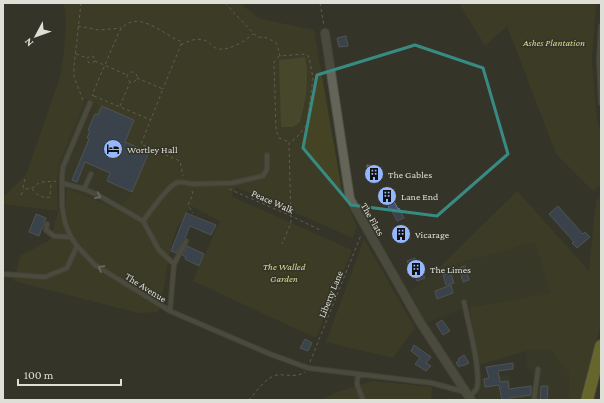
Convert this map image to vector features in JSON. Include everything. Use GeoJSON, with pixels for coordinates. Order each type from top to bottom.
{"type":"FeatureCollection","features":[{"type":"Feature","properties":{"kind":"highway"},"geometry":{"type":"LineString","coordinates":[[587,400],[601,346]]}},
{"type":"Feature","properties":{"kind":"street","name":"The Flats"},"geometry":{"type":"LineString","coordinates":[[325,33],[350,199],[420,322],[468,396]]}},
{"type":"Feature","properties":{"kind":"lane"},"geometry":{"type":"LineString","coordinates":[[601,26],[598,59],[601,103]]}},
{"type":"Feature","properties":{"kind":"lane","name":"The Avenue"},"geometry":{"type":"LineString","coordinates":[[90,103],[63,167],[61,182],[62,206],[71,237],[77,246],[95,265],[170,311],[270,354],[308,368],[432,383],[468,396]]}},
{"type":"Feature","properties":{"kind":"lane"},"geometry":{"type":"LineString","coordinates":[[143,221],[167,191],[176,183],[187,182],[192,184],[222,184],[263,176],[267,169],[267,155]]}},
{"type":"Feature","properties":{"kind":"lane"},"geometry":{"type":"LineString","coordinates":[[84,189],[91,174]]}},
{"type":"Feature","properties":{"kind":"lane"},"geometry":{"type":"LineString","coordinates":[[61,182],[98,195],[143,221],[160,250],[174,264]]}},
{"type":"Feature","properties":{"kind":"lane"},"geometry":{"type":"LineString","coordinates":[[47,224],[46,230],[54,236],[71,237]]}},
{"type":"Feature","properties":{"kind":"lane"},"geometry":{"type":"LineString","coordinates":[[170,311],[174,264],[186,241]]}},
{"type":"Feature","properties":{"kind":"lane"},"geometry":{"type":"LineString","coordinates":[[3,274],[45,277],[67,268],[77,246]]}},
{"type":"Feature","properties":{"kind":"lane"},"geometry":{"type":"LineString","coordinates":[[464,302],[477,366],[477,387],[475,392],[468,396]]}},
{"type":"Feature","properties":{"kind":"lane"},"geometry":{"type":"LineString","coordinates":[[534,400],[538,368]]}},
{"type":"Feature","properties":{"kind":"lane"},"geometry":{"type":"LineString","coordinates":[[358,374],[358,384],[363,400]]}},
{"type":"Feature","properties":{"kind":"path"},"geometry":{"type":"LineString","coordinates":[[81,3],[74,77],[83,100],[90,103]]}},
{"type":"Feature","properties":{"kind":"path"},"geometry":{"type":"LineString","coordinates":[[225,3],[254,34],[258,37],[268,38],[277,44],[280,56]]}},
{"type":"Feature","properties":{"kind":"path"},"geometry":{"type":"LineString","coordinates":[[320,3],[325,33]]}},
{"type":"Feature","properties":{"kind":"path"},"geometry":{"type":"LineString","coordinates":[[151,120],[92,95],[121,28],[129,22],[144,22],[173,39],[182,42],[180,45],[151,120],[141,144],[180,161],[181,170],[187,182]]}},
{"type":"Feature","properties":{"kind":"path"},"geometry":{"type":"LineString","coordinates":[[78,26],[99,30],[121,28]]}},
{"type":"Feature","properties":{"kind":"path"},"geometry":{"type":"LineString","coordinates":[[180,45],[191,40],[206,40],[217,49],[224,49],[242,43],[254,34]]}},
{"type":"Feature","properties":{"kind":"path"},"geometry":{"type":"LineString","coordinates":[[75,54],[88,58],[92,56],[95,61],[127,75]]}},
{"type":"Feature","properties":{"kind":"path"},"geometry":{"type":"LineString","coordinates":[[305,54],[309,57],[313,78],[307,124],[297,137],[289,143],[279,138],[276,130],[274,62],[280,56],[305,54]]}},
{"type":"Feature","properties":{"kind":"path"},"geometry":{"type":"LineString","coordinates":[[88,58],[87,60],[89,63],[95,61]]}},
{"type":"Feature","properties":{"kind":"path"},"geometry":{"type":"LineString","coordinates":[[127,75],[129,72],[133,72],[137,75],[137,78],[163,89]]}},
{"type":"Feature","properties":{"kind":"path"},"geometry":{"type":"LineString","coordinates":[[127,75],[127,79],[130,82]]}},
{"type":"Feature","properties":{"kind":"path"},"geometry":{"type":"LineString","coordinates":[[120,107],[130,82],[137,78]]}},
{"type":"Feature","properties":{"kind":"path"},"geometry":{"type":"LineString","coordinates":[[282,244],[291,223],[289,143]]}},
{"type":"Feature","properties":{"kind":"path"},"geometry":{"type":"LineString","coordinates":[[21,195],[24,189],[23,186],[25,179]]}},
{"type":"Feature","properties":{"kind":"path"},"geometry":{"type":"LineString","coordinates":[[24,189],[31,189],[42,182],[61,182]]}},
{"type":"Feature","properties":{"kind":"path"},"geometry":{"type":"LineString","coordinates":[[31,189],[38,195],[46,198],[50,197],[51,183]]}},
{"type":"Feature","properties":{"kind":"path"},"geometry":{"type":"LineString","coordinates":[[192,184],[193,194],[188,205],[193,213]]}},
{"type":"Feature","properties":{"kind":"path","name":"Peace Walk"},"geometry":{"type":"LineString","coordinates":[[222,184],[229,189],[320,230]]}},
{"type":"Feature","properties":{"kind":"path","name":"Liberty Lane"},"geometry":{"type":"LineString","coordinates":[[308,368],[364,225]]}},
{"type":"Feature","properties":{"kind":"path"},"geometry":{"type":"LineString","coordinates":[[249,400],[268,380],[276,375],[298,375],[304,373],[308,368]]}},
{"type":"Feature","properties":{"kind":"highlighted area"},"geometry":{"type":"Polygon","coordinates":[[[415,45],[483,68],[508,154],[437,216],[351,205],[303,148],[317,75],[415,45]]]}},
{"type":"Feature","properties":{"kind":"shaded area"},"geometry":{"type":"Polygon","coordinates":[[[305,57],[307,90],[300,122],[293,127],[281,127],[279,60],[305,57]]]}},
{"type":"Feature","properties":{"kind":"shaded area"},"geometry":{"type":"Polygon","coordinates":[[[85,99],[134,120],[132,192],[117,209],[66,188],[57,181],[60,162],[85,99]]]}},
{"type":"Feature","properties":{"kind":"shaded area"},"geometry":{"type":"Polygon","coordinates":[[[535,242],[552,293],[466,307],[426,323],[409,291],[438,269],[535,242]]]}},
{"type":"Feature","properties":{"kind":"shaded area"},"geometry":{"type":"Polygon","coordinates":[[[549,349],[569,372],[569,397],[571,400],[482,400],[478,396],[481,378],[510,375],[512,398],[534,395],[534,377],[532,372],[526,366],[526,351],[549,349]]]}},
{"type":"Feature","properties":{"kind":"green space","name":"The Walled Garden"},"geometry":{"type":"Polygon","coordinates":[[[64,3],[243,3],[243,6],[261,19],[314,30],[343,197],[357,226],[353,238],[236,187],[231,196],[352,250],[316,338],[193,281],[220,221],[191,206],[176,230],[170,251],[162,299],[158,312],[138,313],[14,281],[20,256],[50,240],[58,211],[3,204],[3,197],[26,175],[60,77],[64,53],[66,23],[64,3]],[[308,72],[282,127],[293,127],[300,121],[307,90],[308,72]],[[85,99],[60,162],[57,181],[58,211],[65,214],[66,188],[117,209],[132,192],[126,149],[98,115],[95,114],[99,105],[85,99]]]}},
{"type":"Feature","properties":{"kind":"green space","name":"Ashes Plantation"},"geometry":{"type":"Polygon","coordinates":[[[459,3],[596,3],[592,62],[597,120],[601,131],[601,185],[593,191],[556,154],[507,26],[485,46],[459,3]]]}},
{"type":"Feature","properties":{"kind":"green space"},"geometry":{"type":"Polygon","coordinates":[[[517,191],[589,271],[596,201],[601,197],[601,323],[582,400],[571,400],[569,397],[569,372],[549,349],[526,351],[479,365],[469,307],[551,293],[535,242],[438,269],[517,191]]]}},
{"type":"Feature","properties":{"kind":"green space"},"geometry":{"type":"Polygon","coordinates":[[[364,239],[415,328],[393,358],[326,342],[364,239]]]}},
{"type":"Feature","properties":{"kind":"green space"},"geometry":{"type":"Polygon","coordinates":[[[373,381],[432,387],[431,400],[322,400],[334,393],[373,381]]]}},
{"type":"Feature","properties":{"kind":"building"},"geometry":{"type":"Polygon","coordinates":[[[346,36],[348,46],[339,47],[337,38],[346,36]]]}},
{"type":"Feature","properties":{"kind":"building","name":"Wortley Hall"},"geometry":{"type":"Polygon","coordinates":[[[102,106],[134,120],[125,142],[149,152],[132,192],[107,181],[110,173],[85,162],[77,182],[72,180],[89,139],[87,138],[90,131],[88,130],[95,114],[98,115],[102,106]]]}},
{"type":"Feature","properties":{"kind":"building","name":"The Gables"},"geometry":{"type":"Polygon","coordinates":[[[367,165],[376,166],[375,171],[380,172],[379,182],[372,181],[373,178],[368,177],[367,165]]]}},
{"type":"Feature","properties":{"kind":"building"},"geometry":{"type":"Polygon","coordinates":[[[387,187],[404,218],[397,221],[381,190],[387,187]]]}},
{"type":"Feature","properties":{"kind":"building"},"geometry":{"type":"Polygon","coordinates":[[[558,206],[583,234],[585,232],[590,237],[577,248],[572,243],[574,242],[549,214],[558,206]]]}},
{"type":"Feature","properties":{"kind":"building"},"geometry":{"type":"Polygon","coordinates":[[[186,213],[216,225],[211,235],[190,226],[176,253],[171,251],[186,213]]]}},
{"type":"Feature","properties":{"kind":"building"},"geometry":{"type":"Polygon","coordinates":[[[36,214],[46,218],[39,236],[29,232],[36,214]]]}},
{"type":"Feature","properties":{"kind":"building","name":"Vicarage"},"geometry":{"type":"Polygon","coordinates":[[[404,225],[410,239],[403,242],[401,237],[397,239],[393,230],[404,225]]]}},
{"type":"Feature","properties":{"kind":"building"},"geometry":{"type":"Polygon","coordinates":[[[187,246],[204,254],[199,266],[185,259],[186,257],[182,255],[187,246]]]}},
{"type":"Feature","properties":{"kind":"building","name":"The Limes"},"geometry":{"type":"Polygon","coordinates":[[[415,258],[425,278],[417,281],[407,261],[415,258]]]}},
{"type":"Feature","properties":{"kind":"building"},"geometry":{"type":"Polygon","coordinates":[[[465,266],[469,280],[463,282],[459,268],[465,266]]]}},
{"type":"Feature","properties":{"kind":"building"},"geometry":{"type":"Polygon","coordinates":[[[450,272],[454,283],[446,285],[443,275],[450,272]]]}},
{"type":"Feature","properties":{"kind":"building"},"geometry":{"type":"Polygon","coordinates":[[[451,285],[453,293],[437,299],[435,291],[451,285]]]}},
{"type":"Feature","properties":{"kind":"building"},"geometry":{"type":"Polygon","coordinates":[[[442,320],[450,331],[443,335],[436,324],[442,320]]]}},
{"type":"Feature","properties":{"kind":"building"},"geometry":{"type":"Polygon","coordinates":[[[305,339],[312,343],[308,351],[300,348],[305,339]]]}},
{"type":"Feature","properties":{"kind":"building"},"geometry":{"type":"Polygon","coordinates":[[[414,345],[431,357],[426,363],[431,366],[426,371],[415,364],[420,358],[411,351],[414,345]]]}},
{"type":"Feature","properties":{"kind":"building"},"geometry":{"type":"Polygon","coordinates":[[[464,355],[469,363],[459,367],[456,363],[459,360],[458,359],[464,355]]]}},
{"type":"Feature","properties":{"kind":"building"},"geometry":{"type":"Polygon","coordinates":[[[513,363],[513,369],[498,371],[500,382],[508,381],[509,389],[531,386],[531,395],[502,400],[499,385],[485,387],[484,379],[489,378],[486,367],[513,363]]]}},
{"type":"Feature","properties":{"kind":"building"},"geometry":{"type":"Polygon","coordinates":[[[541,386],[548,386],[547,400],[540,400],[541,386]]]}},
{"type":"Feature","properties":{"kind":"place","name":"Wortley Hall"},"geometry":{"type":"Point","coordinates":[113,149]}},
{"type":"Feature","properties":{"kind":"place","name":"The Gables"},"geometry":{"type":"Point","coordinates":[374,174]}},
{"type":"Feature","properties":{"kind":"place","name":"Lane End"},"geometry":{"type":"Point","coordinates":[387,196]}},
{"type":"Feature","properties":{"kind":"place","name":"Vicarage"},"geometry":{"type":"Point","coordinates":[401,234]}},
{"type":"Feature","properties":{"kind":"place","name":"The Limes"},"geometry":{"type":"Point","coordinates":[416,269]}}]}
